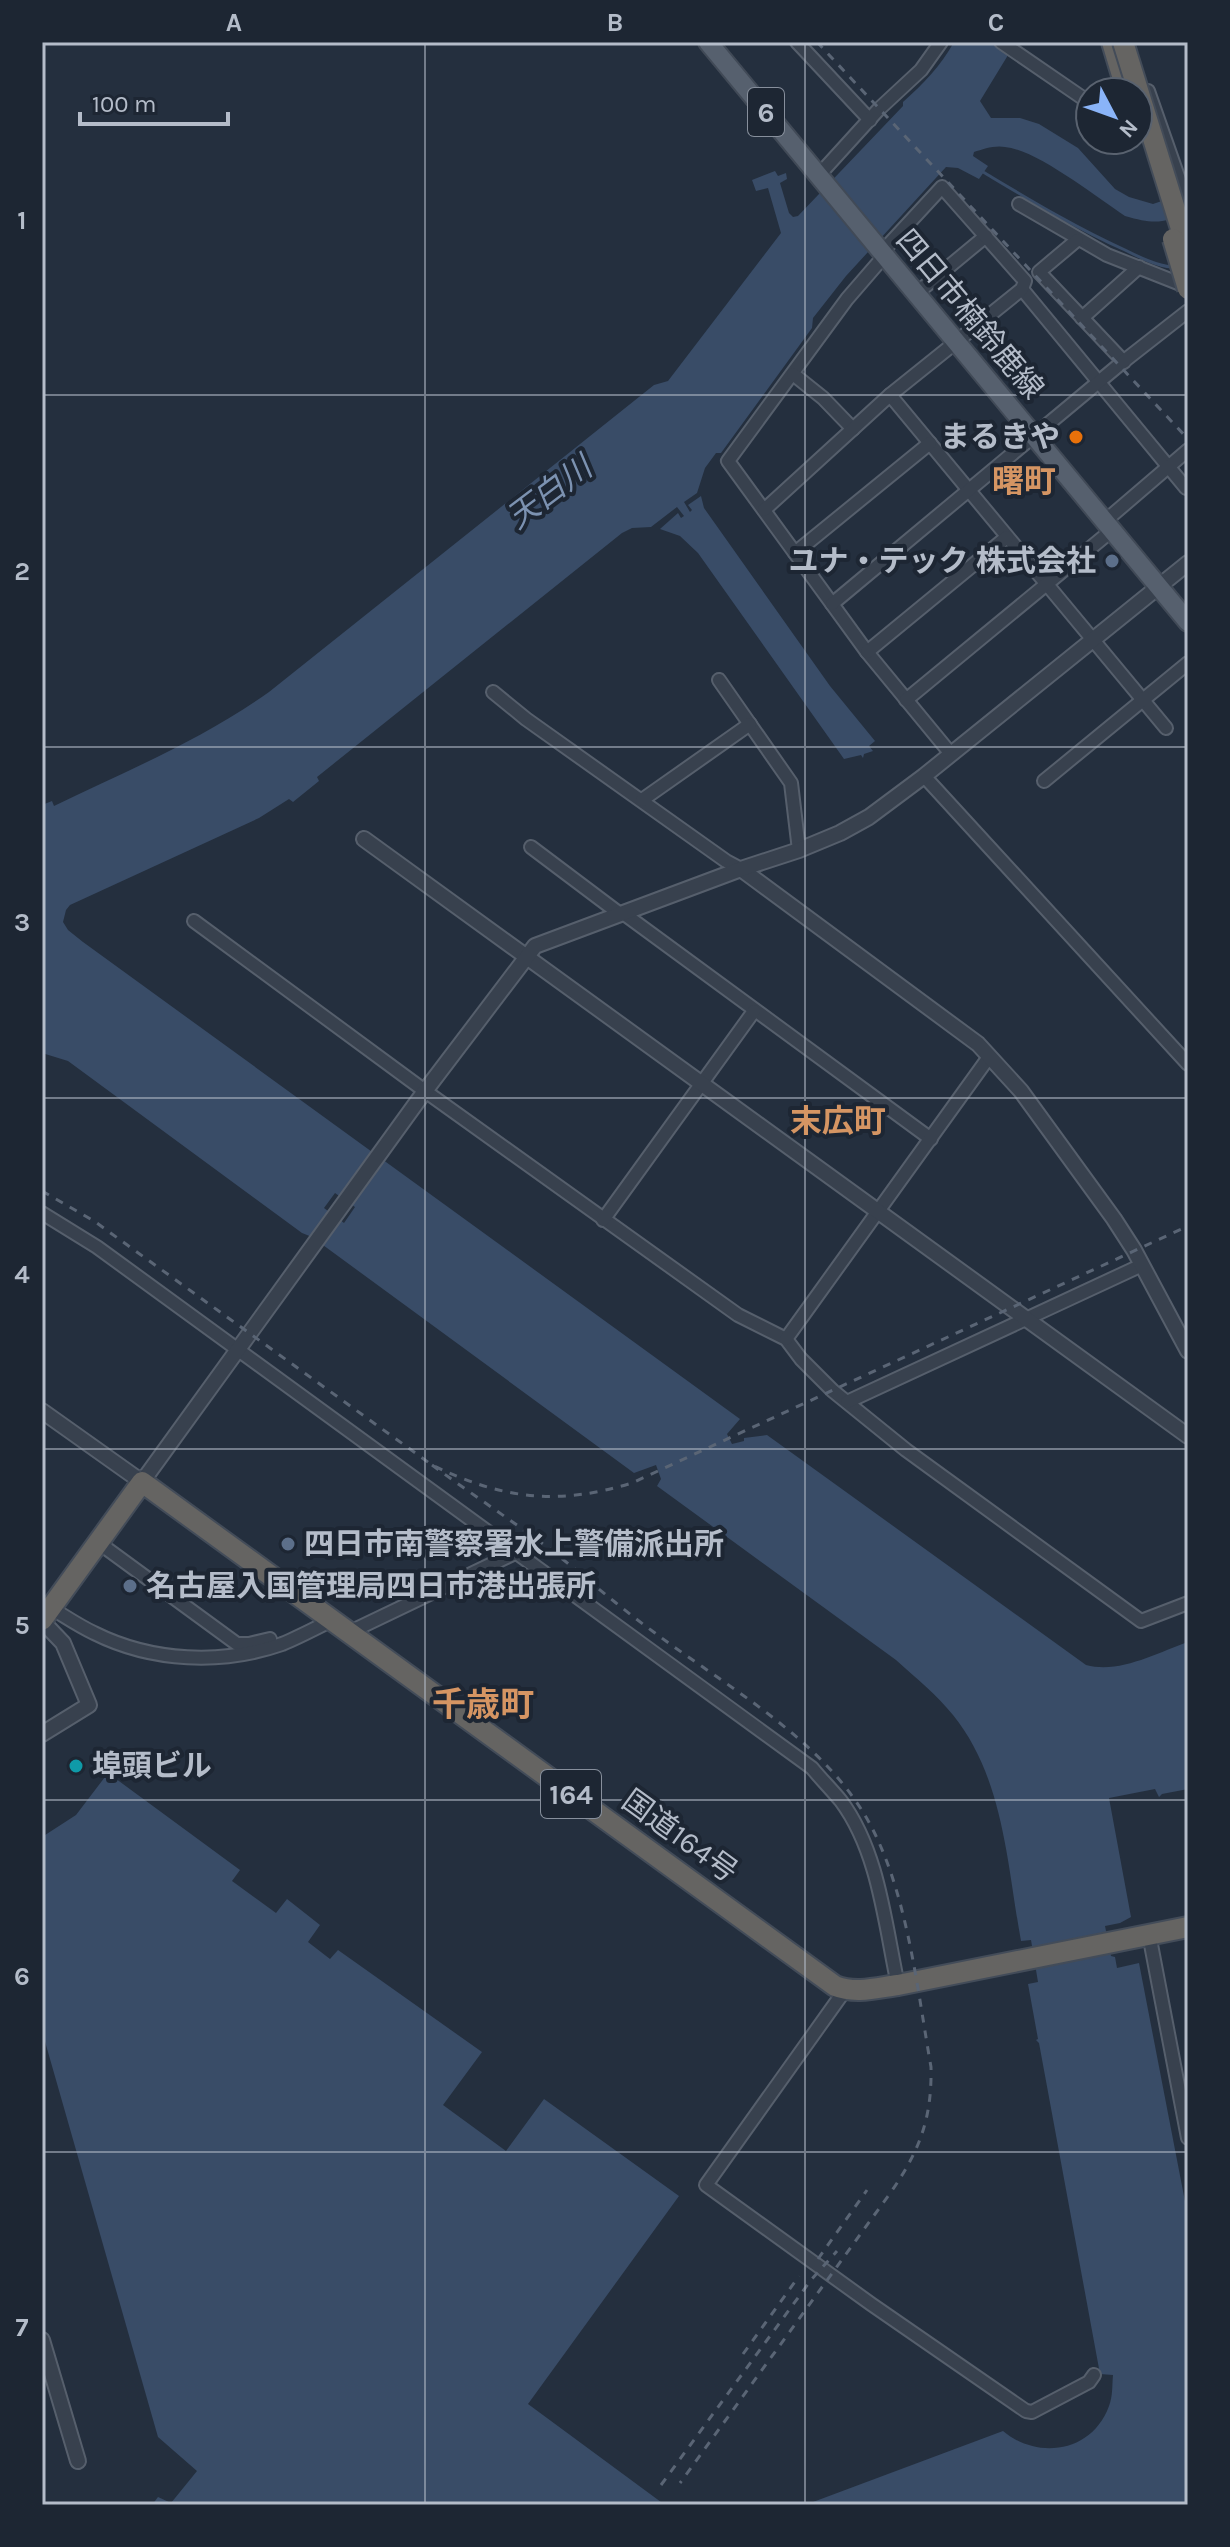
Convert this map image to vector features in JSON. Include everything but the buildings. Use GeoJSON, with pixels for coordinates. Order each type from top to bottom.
{"type":"FeatureCollection","features":[{"type":"Feature","properties":{"kind":"highway"},"geometry":{"type":"LineString","coordinates":[[1112,42],[1122,76]]}},
{"type":"Feature","properties":{"kind":"highway"},"geometry":{"type":"LineString","coordinates":[[1123,42],[1188,251]]}},
{"type":"Feature","properties":{"kind":"highway"},"geometry":{"type":"LineString","coordinates":[[1147,156],[1188,288]]}},
{"type":"Feature","properties":{"kind":"highway"},"geometry":{"type":"LineString","coordinates":[[45,1617],[142,1482]]}},
{"type":"Feature","properties":{"kind":"highway","name":"国道164号"},"geometry":{"type":"LineString","coordinates":[[142,1482],[845,1990]]}},
{"type":"Feature","properties":{"kind":"highway"},"geometry":{"type":"LineString","coordinates":[[845,1990],[860,1991],[898,1985],[1188,1927]]}},
{"type":"Feature","properties":{"kind":"main road","name":"四日市楠鈴鹿線"},"geometry":{"type":"LineString","coordinates":[[708,42],[1188,622]]}},
{"type":"Feature","properties":{"kind":"street"},"geometry":{"type":"LineString","coordinates":[[797,42],[870,120]]}},
{"type":"Feature","properties":{"kind":"street"},"geometry":{"type":"LineString","coordinates":[[822,178],[879,109],[921,70],[941,42]]}},
{"type":"Feature","properties":{"kind":"street"},"geometry":{"type":"LineString","coordinates":[[1001,42],[1074,92]]}},
{"type":"Feature","properties":{"kind":"street"},"geometry":{"type":"LineString","coordinates":[[1133,42],[1139,76]]}},
{"type":"Feature","properties":{"kind":"street"},"geometry":{"type":"LineString","coordinates":[[1154,121],[1179,174],[1188,205]]}},
{"type":"Feature","properties":{"kind":"street"},"geometry":{"type":"LineString","coordinates":[[764,510],[890,395],[1022,289],[1025,281],[942,187],[882,252],[728,461],[867,652],[951,754]]}},
{"type":"Feature","properties":{"kind":"street"},"geometry":{"type":"LineString","coordinates":[[1019,204],[1107,255],[1188,288]]}},
{"type":"Feature","properties":{"kind":"street"},"geometry":{"type":"LineString","coordinates":[[917,293],[986,236]]}},
{"type":"Feature","properties":{"kind":"street"},"geometry":{"type":"LineString","coordinates":[[1077,240],[1039,272],[1124,362]]}},
{"type":"Feature","properties":{"kind":"street"},"geometry":{"type":"LineString","coordinates":[[1082,318],[1139,267]]}},
{"type":"Feature","properties":{"kind":"street"},"geometry":{"type":"LineString","coordinates":[[1022,289],[1186,488]]}},
{"type":"Feature","properties":{"kind":"street"},"geometry":{"type":"LineString","coordinates":[[832,604],[1188,311]]}},
{"type":"Feature","properties":{"kind":"street"},"geometry":{"type":"LineString","coordinates":[[793,374],[823,398],[853,429]]}},
{"type":"Feature","properties":{"kind":"street"},"geometry":{"type":"LineString","coordinates":[[890,395],[1166,728]]}},
{"type":"Feature","properties":{"kind":"street"},"geometry":{"type":"LineString","coordinates":[[795,553],[930,443]]}},
{"type":"Feature","properties":{"kind":"street"},"geometry":{"type":"LineString","coordinates":[[906,700],[1046,584],[1188,450]]}},
{"type":"Feature","properties":{"kind":"street"},"geometry":{"type":"LineString","coordinates":[[867,652],[1007,537]]}},
{"type":"Feature","properties":{"kind":"street"},"geometry":{"type":"LineString","coordinates":[[42,1411],[142,1482],[425,1091],[535,946],[799,850],[869,817],[1188,563]]}},
{"type":"Feature","properties":{"kind":"street"},"geometry":{"type":"LineString","coordinates":[[1044,781],[1188,663]]}},
{"type":"Feature","properties":{"kind":"street"},"geometry":{"type":"LineString","coordinates":[[719,680],[791,783],[799,850]]}},
{"type":"Feature","properties":{"kind":"street"},"geometry":{"type":"LineString","coordinates":[[493,692],[526,719],[741,869],[978,1044],[1021,1091],[1114,1219],[1188,1351]]}},
{"type":"Feature","properties":{"kind":"street"},"geometry":{"type":"LineString","coordinates":[[642,800],[750,724]]}},
{"type":"Feature","properties":{"kind":"street"},"geometry":{"type":"LineString","coordinates":[[924,776],[1188,1064]]}},
{"type":"Feature","properties":{"kind":"street"},"geometry":{"type":"LineString","coordinates":[[364,839],[1188,1436]]}},
{"type":"Feature","properties":{"kind":"street"},"geometry":{"type":"LineString","coordinates":[[531,847],[931,1139]]}},
{"type":"Feature","properties":{"kind":"street"},"geometry":{"type":"LineString","coordinates":[[194,921],[603,1220],[738,1315],[786,1339],[801,1359],[847,1402],[906,1450],[1141,1621],[1188,1603]]}},
{"type":"Feature","properties":{"kind":"street"},"geometry":{"type":"LineString","coordinates":[[603,1220],[754,1011]]}},
{"type":"Feature","properties":{"kind":"street"},"geometry":{"type":"LineString","coordinates":[[786,1339],[989,1057]]}},
{"type":"Feature","properties":{"kind":"street"},"geometry":{"type":"LineString","coordinates":[[42,1213],[97,1247],[812,1768],[842,1803],[863,1842],[876,1883],[898,1985]]}},
{"type":"Feature","properties":{"kind":"street"},"geometry":{"type":"LineString","coordinates":[[847,1402],[1142,1265]]}},
{"type":"Feature","properties":{"kind":"street"},"geometry":{"type":"LineString","coordinates":[[99,1543],[237,1644],[280,1636],[329,1617]]}},
{"type":"Feature","properties":{"kind":"street"},"geometry":{"type":"LineString","coordinates":[[350,1632],[515,1553]]}},
{"type":"Feature","properties":{"kind":"street"},"geometry":{"type":"LineString","coordinates":[[45,1617],[121,1644],[189,1657],[232,1655],[265,1649],[285,1642],[329,1617]]}},
{"type":"Feature","properties":{"kind":"street"},"geometry":{"type":"LineString","coordinates":[[42,1734],[89,1705],[63,1643],[45,1617]]}},
{"type":"Feature","properties":{"kind":"street"},"geometry":{"type":"LineString","coordinates":[[1149,1934],[1182,2080],[1188,2138]]}},
{"type":"Feature","properties":{"kind":"street"},"geometry":{"type":"LineString","coordinates":[[845,1990],[706,2185],[1026,2411],[1032,2412],[1089,2382],[1094,2375]]}},
{"type":"Feature","properties":{"kind":"street"},"geometry":{"type":"LineString","coordinates":[[42,2340],[78,2461]]}},
{"type":"Feature","properties":{"kind":"water","name":"天白川"},"geometry":{"type":"Polygon","coordinates":[[[954,42],[1016,42],[980,101],[991,118],[1020,118],[1039,124],[1074,146],[1074,156],[1085,156],[1115,189],[1129,197],[1153,204],[1188,192],[1188,212],[1158,222],[1125,216],[1049,165],[1005,147],[974,152],[973,156],[988,166],[979,179],[958,168],[946,167],[846,276],[813,318],[812,328],[721,453],[716,453],[705,468],[697,493],[684,502],[690,512],[692,510],[688,505],[701,496],[704,508],[830,686],[875,741],[869,746],[873,751],[864,754],[863,758],[861,755],[844,759],[698,553],[680,536],[660,529],[678,513],[681,518],[684,516],[677,507],[651,527],[632,528],[622,533],[317,777],[319,781],[293,802],[289,799],[259,818],[70,905],[63,922],[83,942],[740,1419],[727,1434],[732,1444],[744,1441],[744,1438],[767,1435],[1086,1665],[1125,1665],[1188,1642],[1188,1789],[1159,1797],[1155,1789],[1109,1798],[1131,1917],[1105,1926],[1111,1956],[1115,1957],[1117,1968],[1139,1963],[1188,2217],[1188,2505],[805,2505],[1003,2431],[1032,2446],[1062,2447],[1077,2442],[1101,2422],[1111,2398],[1113,2375],[1100,2374],[1036,2040],[1028,1984],[1038,1982],[1031,1940],[1021,1941],[1007,1853],[993,1794],[970,1740],[953,1715],[896,1660],[657,1486],[661,1479],[656,1465],[634,1473],[68,1061],[42,1053],[42,805],[52,801],[54,806],[164,754],[269,692],[654,385],[668,381],[781,233],[768,188],[756,191],[752,180],[775,171],[778,176],[786,173],[787,179],[780,183],[789,213],[793,217],[798,216],[931,74],[954,42]],[[335,1193],[324,1208],[344,1223],[355,1207],[335,1193]]]}},
{"type":"Feature","properties":{"kind":"water"},"geometry":{"type":"Polygon","coordinates":[[[108,1773],[240,1870],[232,1881],[276,1913],[287,1899],[320,1925],[308,1942],[330,1959],[338,1950],[482,2052],[443,2105],[506,2151],[544,2099],[679,2196],[528,2404],[665,2505],[152,2505],[158,2497],[171,2503],[197,2471],[158,2437],[42,2031],[42,1837],[76,1815],[108,1773]]]}},
{"type":"Feature","properties":{"kind":"waterway"},"geometry":{"type":"LineString","coordinates":[[983,172],[1089,232],[1148,261],[1172,267]]}},
{"type":"Feature","properties":{"kind":"railway"},"geometry":{"type":"LineString","coordinates":[[817,42],[1188,439]]}},
{"type":"Feature","properties":{"kind":"railway"},"geometry":{"type":"LineString","coordinates":[[42,1191],[94,1221],[432,1465],[506,1492],[554,1496],[579,1495],[632,1483],[1188,1226]]}},
{"type":"Feature","properties":{"kind":"railway"},"geometry":{"type":"LineString","coordinates":[[432,1465],[544,1545],[643,1624],[803,1742],[852,1796],[871,1826],[884,1854],[903,1913],[931,2067],[929,2102],[917,2147],[891,2192],[680,2483]]}},
{"type":"Feature","properties":{"kind":"railway"},"geometry":{"type":"LineString","coordinates":[[818,2259],[867,2190]]}},
{"type":"Feature","properties":{"kind":"railway"},"geometry":{"type":"LineString","coordinates":[[661,2485],[811,2280],[837,2251]]}},
{"type":"Feature","properties":{"kind":"railway"},"geometry":{"type":"LineString","coordinates":[[743,2354],[799,2276]]}},
{"type":"Feature","properties":{"kind":"place","name":"まるきや"},"geometry":{"type":"Point","coordinates":[1076,437]}},
{"type":"Feature","properties":{"kind":"place","name":"ユナ・テック 株式会社"},"geometry":{"type":"Point","coordinates":[1112,561]}},
{"type":"Feature","properties":{"kind":"place","name":"四日市南警察署水上警備派出所"},"geometry":{"type":"Point","coordinates":[288,1544]}},
{"type":"Feature","properties":{"kind":"place","name":"名古屋入国管理局四日市港出張所"},"geometry":{"type":"Point","coordinates":[130,1586]}},
{"type":"Feature","properties":{"kind":"place","name":"埠頭ビル"},"geometry":{"type":"Point","coordinates":[76,1766]}},
{"type":"Feature","properties":{"kind":"district","name":"曙町"},"geometry":{"type":"Point","coordinates":[1024,481]}},
{"type":"Feature","properties":{"kind":"district","name":"末広町"},"geometry":{"type":"Point","coordinates":[838,1121]}},
{"type":"Feature","properties":{"kind":"district","name":"千歳町"},"geometry":{"type":"Point","coordinates":[483,1704]}}]}
